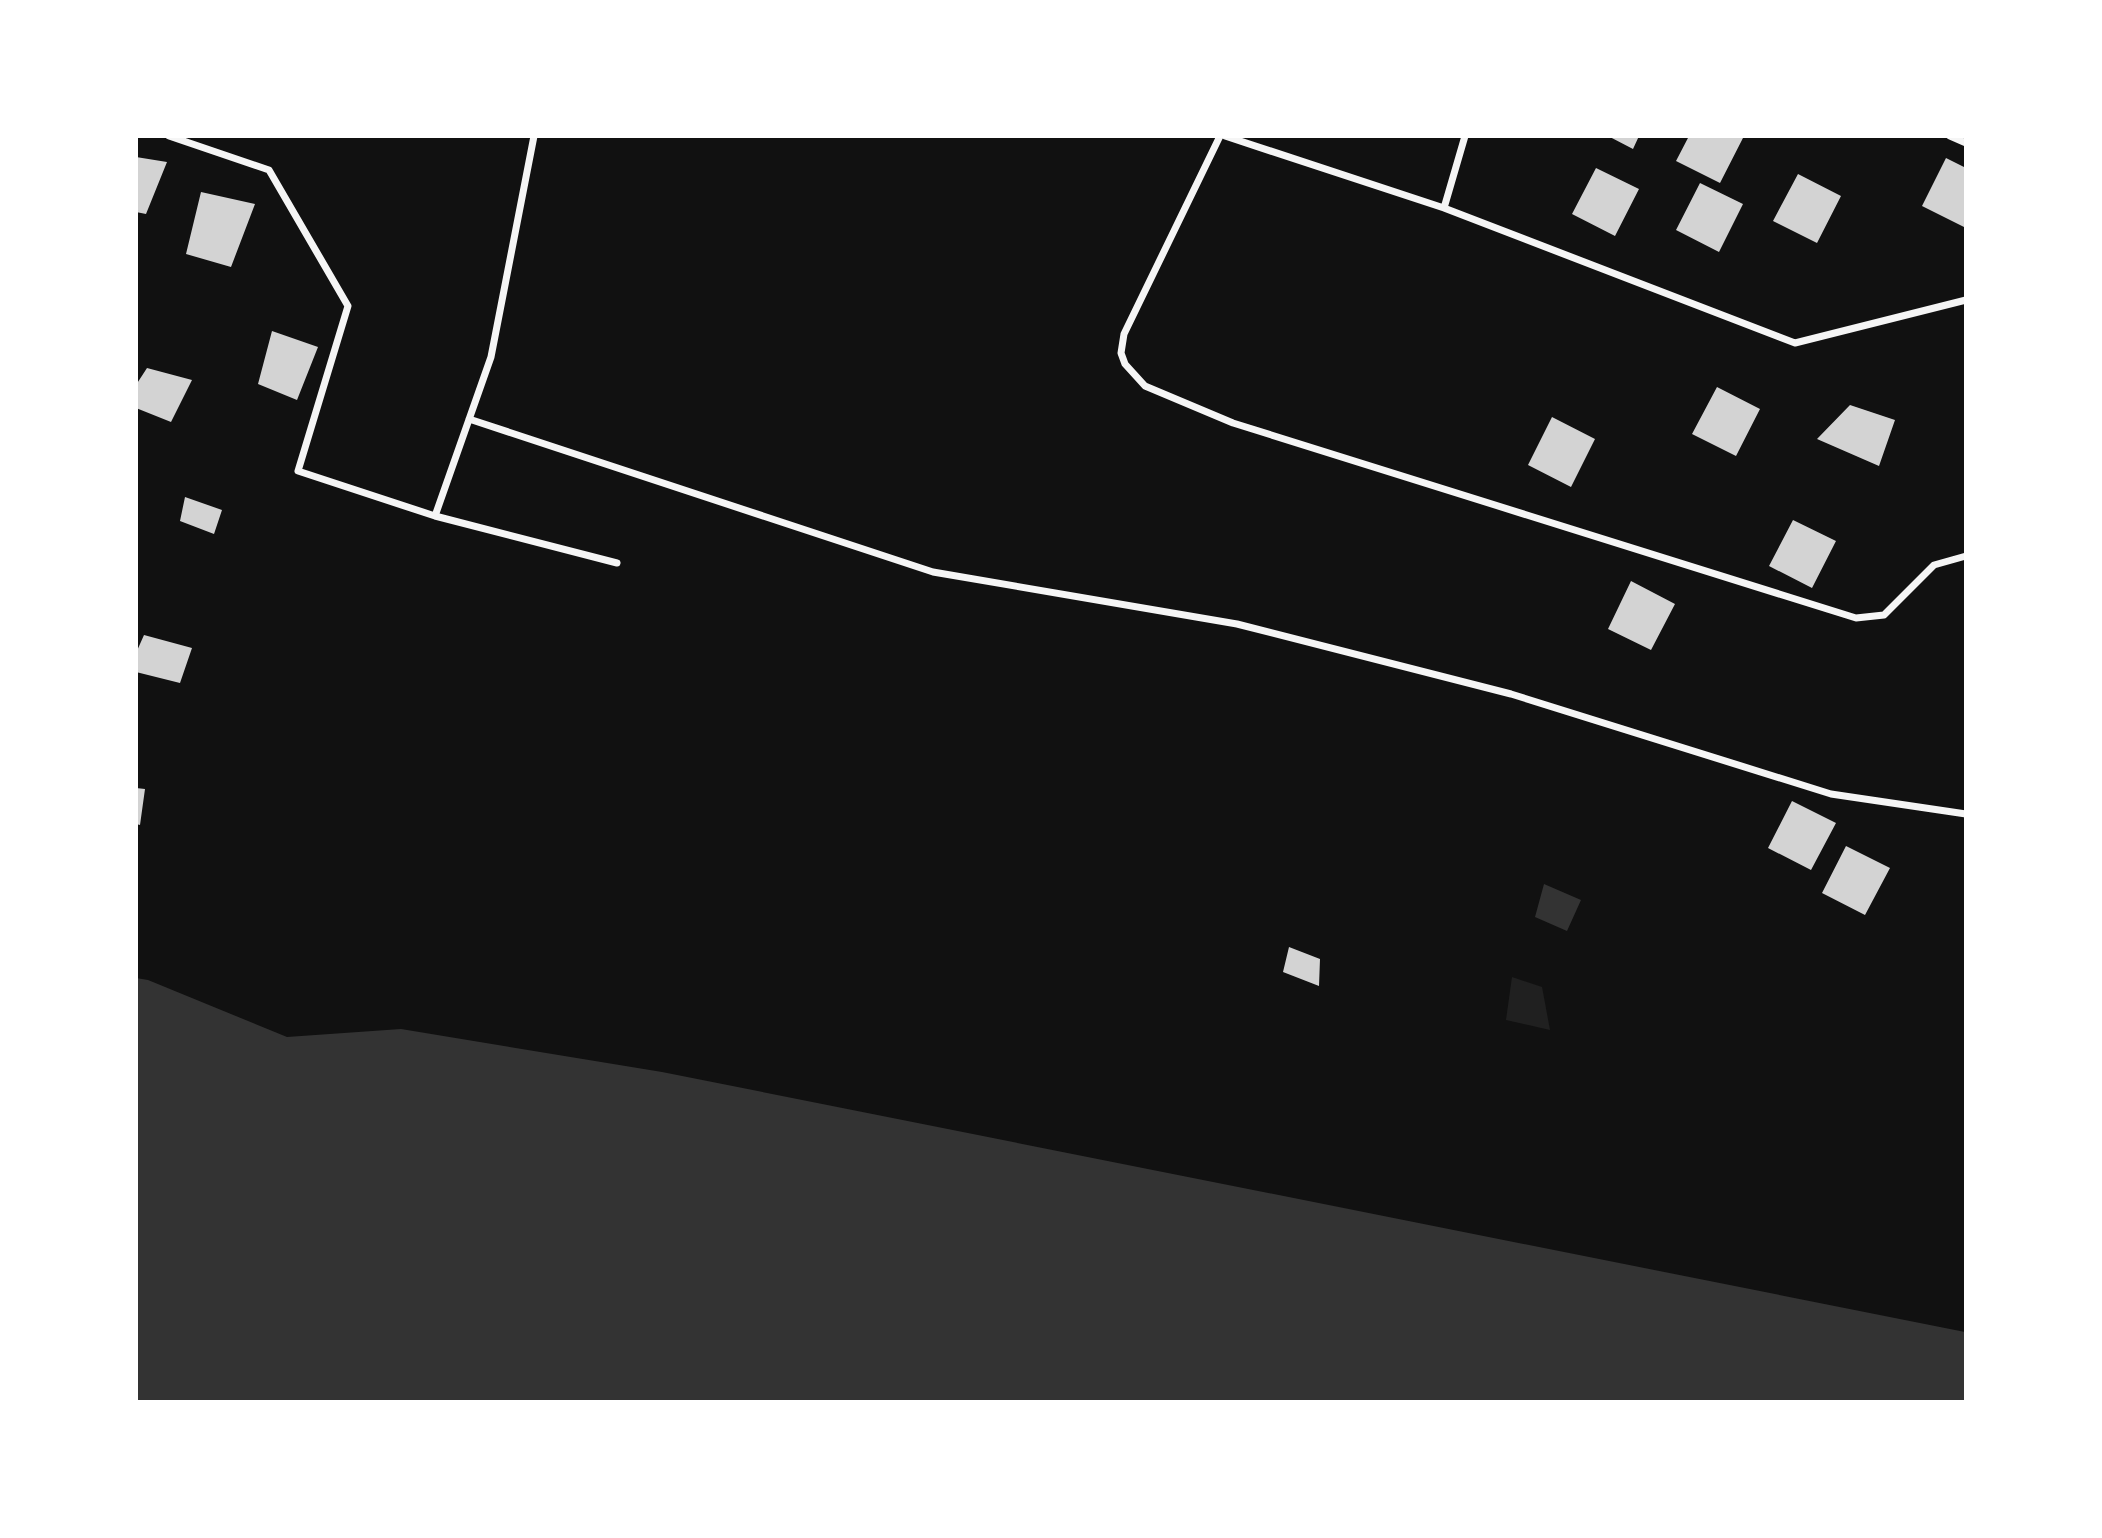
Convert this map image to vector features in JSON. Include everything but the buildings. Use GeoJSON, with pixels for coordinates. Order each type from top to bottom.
{"type":"FeatureCollection","features":[{"type":"Feature","properties":{"kind":"street"},"geometry":{"type":"LineString","coordinates":[[169,136],[269,170],[348,306],[298,471],[435,516],[617,563]]}},
{"type":"Feature","properties":{"kind":"street"},"geometry":{"type":"LineString","coordinates":[[435,516],[491,357],[534,136]]}},
{"type":"Feature","properties":{"kind":"street"},"geometry":{"type":"LineString","coordinates":[[1965,300],[1795,343],[1444,208],[1222,136],[1125,334],[1121,353],[1125,364],[1144,386],[1233,423],[1856,618],[1884,615],[1934,565],[1965,556]]}},
{"type":"Feature","properties":{"kind":"street"},"geometry":{"type":"LineString","coordinates":[[1444,208],[1465,136]]}},
{"type":"Feature","properties":{"kind":"street"},"geometry":{"type":"LineString","coordinates":[[1950,136],[1965,143]]}},
{"type":"Feature","properties":{"kind":"street"},"geometry":{"type":"LineString","coordinates":[[469,419],[933,572],[1237,624],[1511,694],[1831,794],[1965,814]]}},
{"type":"Feature","properties":{"kind":"shaded area"},"geometry":{"type":"Polygon","coordinates":[[[1544,884],[1581,900],[1567,931],[1535,917],[1544,884]]]}},
{"type":"Feature","properties":{"kind":"shaded area"},"geometry":{"type":"Polygon","coordinates":[[[1512,977],[1542,987],[1550,1030],[1506,1020],[1512,977]]]}},
{"type":"Feature","properties":{"kind":"shaded area"},"geometry":{"type":"Polygon","coordinates":[[[136,978],[148,980],[287,1037],[401,1029],[662,1072],[1965,1332],[1965,1401],[137,1401],[136,978]]]}}]}
